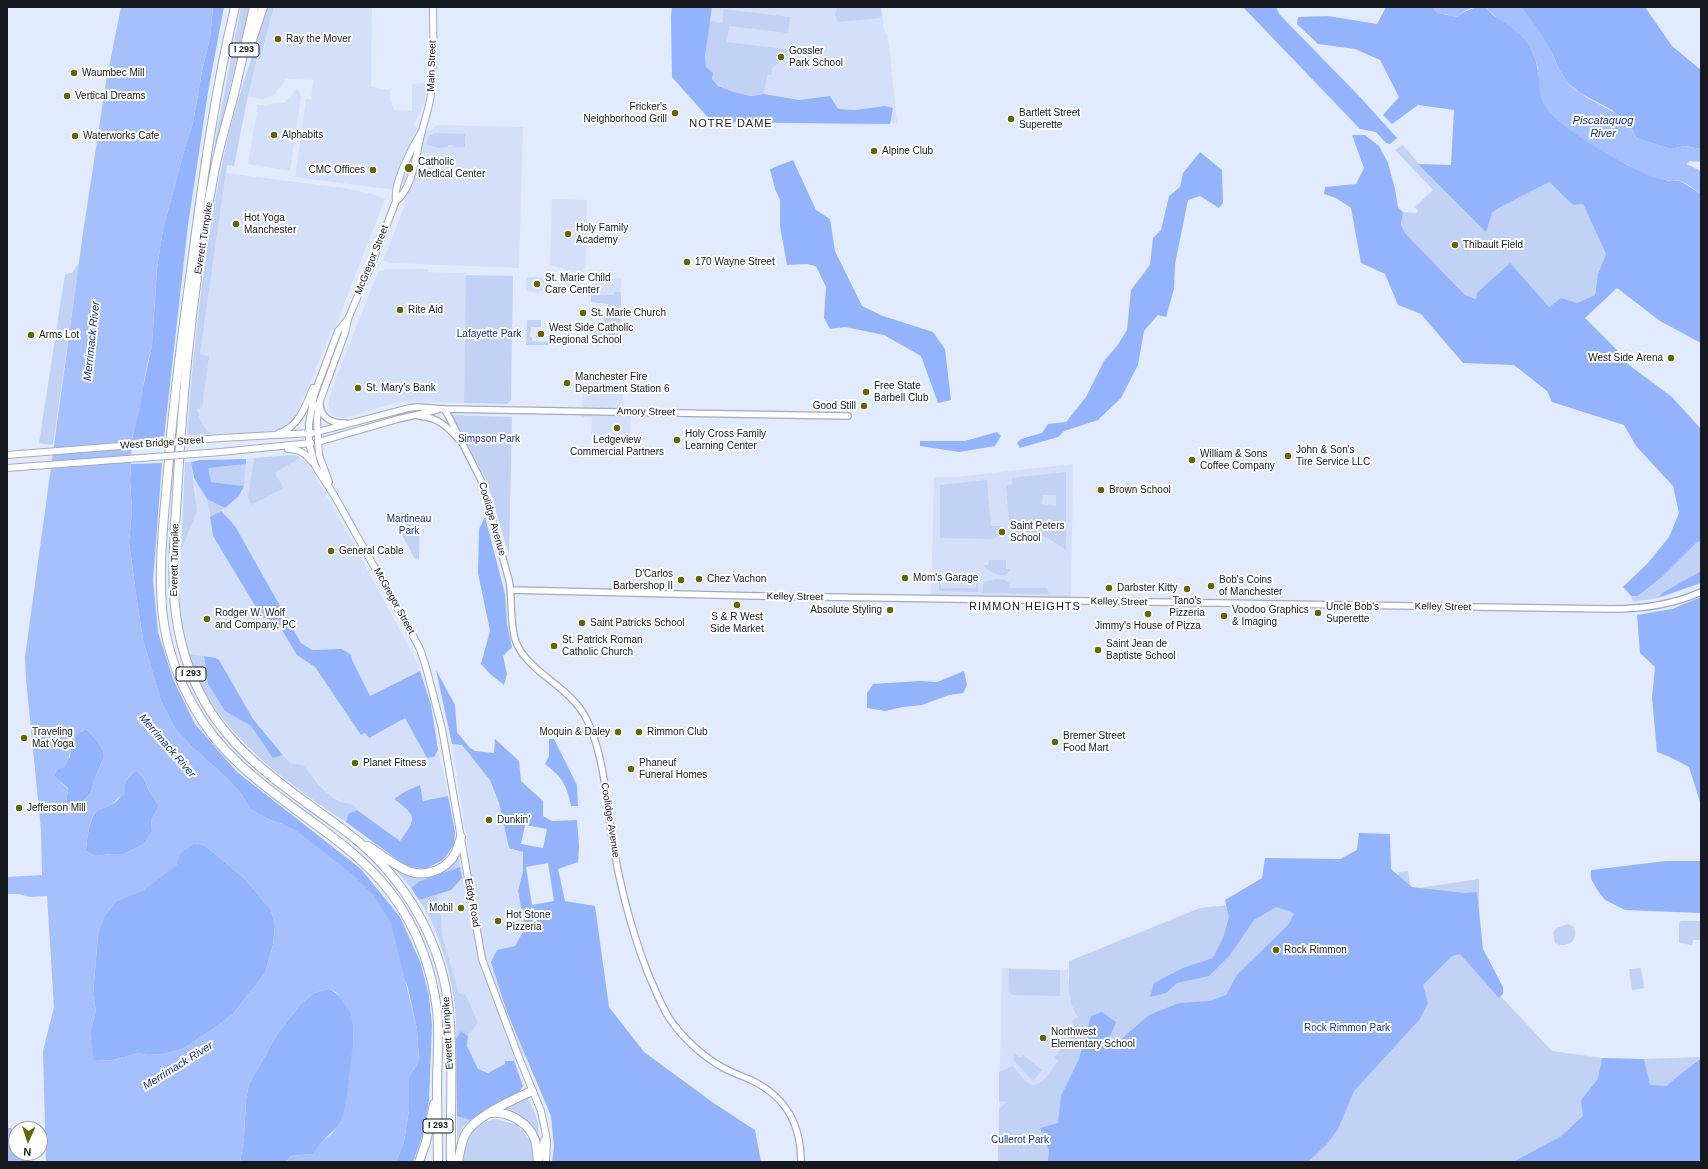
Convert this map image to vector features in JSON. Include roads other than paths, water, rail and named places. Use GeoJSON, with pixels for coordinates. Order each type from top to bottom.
{"type":"FeatureCollection","features":[{"type":"Feature","properties":{"kind":"highway"},"geometry":{"type":"LineString","coordinates":[[227,41],[231,7]]}},
{"type":"Feature","properties":{"kind":"highway","name":"Everett Turnpike"},"geometry":{"type":"LineString","coordinates":[[235,7],[227,41],[202,186],[174,399],[162,557],[162,597],[166,636],[176,668],[186,692],[195,710],[218,742],[231,757],[260,783],[335,838],[365,864],[391,893],[402,910],[420,945],[432,984],[437,1023],[438,1162]]}},
{"type":"Feature","properties":{"kind":"highway","name":"Everett Turnpike"},"geometry":{"type":"LineString","coordinates":[[254,7],[216,165],[205,227],[187,358],[182,411],[173,570],[176,623],[182,649],[196,686],[224,731],[261,769],[357,839],[390,872],[406,894],[426,928],[440,965],[446,990],[449,1016],[451,1162]]}},
{"type":"Feature","properties":{"kind":"highway"},"geometry":{"type":"LineString","coordinates":[[234,93],[263,7]]}},
{"type":"Feature","properties":{"kind":"highway"},"geometry":{"type":"LineString","coordinates":[[357,839],[407,870],[420,873],[433,872],[449,862],[457,851],[461,837]]}},
{"type":"Feature","properties":{"kind":"highway"},"geometry":{"type":"LineString","coordinates":[[419,1162],[426,1142],[437,1090]]}},
{"type":"Feature","properties":{"kind":"highway"},"geometry":{"type":"LineString","coordinates":[[458,1162],[462,1142],[468,1130],[476,1120],[532,1090]]}},
{"type":"Feature","properties":{"kind":"highway"},"geometry":{"type":"LineString","coordinates":[[489,1114],[495,1113],[507,1115],[524,1124],[535,1140],[538,1162]]}},
{"type":"Feature","properties":{"kind":"main road","name":"Main Street"},"geometry":{"type":"LineString","coordinates":[[424,123],[432,92],[434,7]]}},
{"type":"Feature","properties":{"kind":"main road","name":"McGregor Street"},"geometry":{"type":"LineString","coordinates":[[334,495],[322,466],[317,432],[317,413],[321,397],[345,334],[348,319],[396,201],[402,196],[414,166],[424,123]]}},
{"type":"Feature","properties":{"kind":"main road","name":"McGregor Street"},"geometry":{"type":"LineString","coordinates":[[348,319],[338,331],[314,395],[308,433],[309,443],[315,466],[334,495],[407,624],[420,649],[426,667]]}},
{"type":"Feature","properties":{"kind":"main road"},"geometry":{"type":"LineString","coordinates":[[269,436],[286,430],[297,421],[325,365]]}},
{"type":"Feature","properties":{"kind":"main road","name":"West Bridge Street"},"geometry":{"type":"LineString","coordinates":[[7,455],[317,432]]}},
{"type":"Feature","properties":{"kind":"main road","name":"Amory Street"},"geometry":{"type":"LineString","coordinates":[[309,443],[318,442]]}},
{"type":"Feature","properties":{"kind":"main road","name":"West Bridge Street"},"geometry":{"type":"LineString","coordinates":[[7,468],[221,452],[309,443]]}},
{"type":"Feature","properties":{"kind":"main road"},"geometry":{"type":"LineString","coordinates":[[266,448],[297,450],[306,454],[315,466]]}},
{"type":"Feature","properties":{"kind":"main road","name":"Eddy Road"},"geometry":{"type":"LineString","coordinates":[[426,667],[442,729],[482,959],[541,1112],[548,1152],[546,1162]]}},
{"type":"Feature","properties":{"kind":"main road","name":"Eddy Road"},"geometry":{"type":"LineString","coordinates":[[538,1162],[543,1148],[545,1131]]}},
{"type":"Feature","properties":{"kind":"street","name":"Amory Street"},"geometry":{"type":"LineString","coordinates":[[321,397],[320,407],[323,414],[329,420],[341,424],[369,420]]}},
{"type":"Feature","properties":{"kind":"street","name":"Amory Street"},"geometry":{"type":"LineString","coordinates":[[317,432],[369,420],[414,407],[444,409],[848,416]]}},
{"type":"Feature","properties":{"kind":"street","name":"Amory Street"},"geometry":{"type":"LineString","coordinates":[[318,442],[405,417],[444,409]]}},
{"type":"Feature","properties":{"kind":"street","name":"Coolidge Avenue"},"geometry":{"type":"LineString","coordinates":[[444,409],[483,486],[500,544],[511,590],[514,634],[522,653],[531,663],[572,698],[584,714],[592,732],[602,771],[620,882],[641,955],[660,1002],[670,1019],[697,1049],[720,1066],[764,1087],[779,1099],[790,1113],[798,1131],[801,1162]]}},
{"type":"Feature","properties":{"kind":"street","name":"Coolidge Avenue"},"geometry":{"type":"LineString","coordinates":[[405,417],[423,416],[440,421],[463,446]]}},
{"type":"Feature","properties":{"kind":"street","name":"Kelley Street"},"geometry":{"type":"LineString","coordinates":[[511,590],[758,596],[1604,609],[1652,607],[1676,601],[1701,592]]}},
{"type":"Feature","properties":{"kind":"water","name":"Merrimack River"},"geometry":{"type":"Polygon","coordinates":[[[121,7],[213,7],[210,38],[202,71],[193,123],[163,229],[157,268],[152,345],[145,374],[140,410],[132,438],[130,480],[132,510],[129,542],[143,640],[161,701],[176,730],[192,747],[228,779],[242,795],[250,809],[270,820],[283,824],[297,831],[352,874],[374,896],[391,923],[417,1029],[419,1061],[409,1077],[409,1109],[404,1142],[396,1162],[286,1162],[291,1156],[313,1154],[322,1141],[332,1134],[342,1119],[346,1102],[354,1035],[351,1013],[336,992],[329,989],[314,993],[300,1005],[278,1033],[249,1084],[246,1099],[244,1138],[240,1162],[46,1162],[48,1161],[48,1121],[45,1121],[43,1051],[54,1007],[47,896],[30,897],[18,894],[7,894],[7,877],[42,875],[41,830],[25,657],[83,233],[106,82],[121,7]],[[86,729],[81,732],[74,740],[65,767],[57,770],[54,776],[68,789],[66,804],[70,811],[75,812],[81,803],[91,793],[94,780],[104,757],[99,743],[86,729]],[[136,770],[126,781],[125,795],[110,806],[98,810],[92,817],[86,851],[95,856],[124,854],[144,844],[152,831],[151,821],[159,806],[149,791],[143,777],[136,770]],[[194,843],[180,853],[177,865],[144,890],[116,901],[104,917],[98,934],[93,995],[96,1011],[90,1033],[94,1061],[113,1060],[138,1053],[148,1055],[163,1054],[182,1049],[233,1014],[265,973],[273,945],[275,925],[271,910],[244,878],[204,845],[194,843]]]}},
{"type":"Feature","properties":{"kind":"water"},"geometry":{"type":"Polygon","coordinates":[[[1432,7],[1474,7],[1466,10],[1457,17],[1438,13],[1432,7]]]}},
{"type":"Feature","properties":{"kind":"water","name":"Piscataquog River"},"geometry":{"type":"Polygon","coordinates":[[[1485,7],[1521,7],[1543,36],[1568,83],[1576,91],[1622,119],[1630,127],[1636,138],[1670,149],[1685,146],[1701,149],[1701,162],[1690,161],[1686,164],[1701,171],[1701,194],[1683,182],[1669,181],[1650,176],[1625,164],[1594,146],[1554,117],[1543,103],[1536,61],[1527,42],[1485,7]]]}},
{"type":"Feature","properties":{"kind":"water"},"geometry":{"type":"Polygon","coordinates":[[[8,1128],[8,1161],[28,1162],[7,1162],[8,1128]]]}},
{"type":"Feature","properties":{"kind":"place","name":"Ray the Mover"},"geometry":{"type":"Point","coordinates":[278,39]}},
{"type":"Feature","properties":{"kind":"place","name":"Gossler Park School"},"geometry":{"type":"Point","coordinates":[781,57]}},
{"type":"Feature","properties":{"kind":"place","name":"Waumbec Mill"},"geometry":{"type":"Point","coordinates":[74,73]}},
{"type":"Feature","properties":{"kind":"place","name":"Vertical Dreams"},"geometry":{"type":"Point","coordinates":[67,96]}},
{"type":"Feature","properties":{"kind":"place","name":"Fricker's Neighborhood Grill"},"geometry":{"type":"Point","coordinates":[675,113]}},
{"type":"Feature","properties":{"kind":"place","name":"Bartlett Street Superette"},"geometry":{"type":"Point","coordinates":[1011,119]}},
{"type":"Feature","properties":{"kind":"place","name":"Alphabits"},"geometry":{"type":"Point","coordinates":[274,135]}},
{"type":"Feature","properties":{"kind":"place","name":"Waterworks Cafe"},"geometry":{"type":"Point","coordinates":[75,136]}},
{"type":"Feature","properties":{"kind":"place","name":"Alpine Club"},"geometry":{"type":"Point","coordinates":[874,151]}},
{"type":"Feature","properties":{"kind":"place","name":"Catholic Medical Center"},"geometry":{"type":"Point","coordinates":[409,168]}},
{"type":"Feature","properties":{"kind":"place","name":"CMC Offices"},"geometry":{"type":"Point","coordinates":[373,170]}},
{"type":"Feature","properties":{"kind":"place","name":"Hot Yoga Manchester"},"geometry":{"type":"Point","coordinates":[236,224]}},
{"type":"Feature","properties":{"kind":"place","name":"Holy Family Academy"},"geometry":{"type":"Point","coordinates":[568,234]}},
{"type":"Feature","properties":{"kind":"place","name":"Thibault Field"},"geometry":{"type":"Point","coordinates":[1455,245]}},
{"type":"Feature","properties":{"kind":"place","name":"170 Wayne Street"},"geometry":{"type":"Point","coordinates":[687,262]}},
{"type":"Feature","properties":{"kind":"place","name":"St. Marie Child Care Center"},"geometry":{"type":"Point","coordinates":[537,284]}},
{"type":"Feature","properties":{"kind":"place","name":"Rite Aid"},"geometry":{"type":"Point","coordinates":[400,310]}},
{"type":"Feature","properties":{"kind":"place","name":"St. Marie Church"},"geometry":{"type":"Point","coordinates":[583,313]}},
{"type":"Feature","properties":{"kind":"place","name":"West Side Catholic Regional School"},"geometry":{"type":"Point","coordinates":[541,334]}},
{"type":"Feature","properties":{"kind":"place","name":"Arms Lot"},"geometry":{"type":"Point","coordinates":[31,335]}},
{"type":"Feature","properties":{"kind":"place","name":"West Side Arena"},"geometry":{"type":"Point","coordinates":[1671,358]}},
{"type":"Feature","properties":{"kind":"place","name":"Manchester Fire Department Station 6"},"geometry":{"type":"Point","coordinates":[567,383]}},
{"type":"Feature","properties":{"kind":"place","name":"St. Mary's Bank"},"geometry":{"type":"Point","coordinates":[358,388]}},
{"type":"Feature","properties":{"kind":"place","name":"Free State Barbell Club"},"geometry":{"type":"Point","coordinates":[866,392]}},
{"type":"Feature","properties":{"kind":"place","name":"Good Still"},"geometry":{"type":"Point","coordinates":[864,406]}},
{"type":"Feature","properties":{"kind":"place","name":"Ledgeview Commercial Partners"},"geometry":{"type":"Point","coordinates":[617,428]}},
{"type":"Feature","properties":{"kind":"place","name":"Holy Cross Family Learning Center"},"geometry":{"type":"Point","coordinates":[677,440]}},
{"type":"Feature","properties":{"kind":"place","name":"John & Son's Tire Service LLC"},"geometry":{"type":"Point","coordinates":[1288,456]}},
{"type":"Feature","properties":{"kind":"place","name":"William & Sons Coffee Company"},"geometry":{"type":"Point","coordinates":[1192,460]}},
{"type":"Feature","properties":{"kind":"place","name":"Brown School"},"geometry":{"type":"Point","coordinates":[1101,490]}},
{"type":"Feature","properties":{"kind":"place","name":"Saint Peters School"},"geometry":{"type":"Point","coordinates":[1002,532]}},
{"type":"Feature","properties":{"kind":"place","name":"General Cable"},"geometry":{"type":"Point","coordinates":[331,551]}},
{"type":"Feature","properties":{"kind":"place","name":"Mom's Garage"},"geometry":{"type":"Point","coordinates":[905,578]}},
{"type":"Feature","properties":{"kind":"place","name":"Chez Vachon"},"geometry":{"type":"Point","coordinates":[699,579]}},
{"type":"Feature","properties":{"kind":"place","name":"D'Carlos Barbershop II"},"geometry":{"type":"Point","coordinates":[681,580]}},
{"type":"Feature","properties":{"kind":"place","name":"Bob's Coins of Manchester"},"geometry":{"type":"Point","coordinates":[1211,586]}},
{"type":"Feature","properties":{"kind":"place","name":"Darbster Kitty"},"geometry":{"type":"Point","coordinates":[1109,588]}},
{"type":"Feature","properties":{"kind":"place","name":"Tano's Pizzeria"},"geometry":{"type":"Point","coordinates":[1187,589]}},
{"type":"Feature","properties":{"kind":"place","name":"S & R West Side Market"},"geometry":{"type":"Point","coordinates":[737,605]}},
{"type":"Feature","properties":{"kind":"place","name":"Absolute Styling"},"geometry":{"type":"Point","coordinates":[890,610]}},
{"type":"Feature","properties":{"kind":"place","name":"Uncle Bob's Superette"},"geometry":{"type":"Point","coordinates":[1318,613]}},
{"type":"Feature","properties":{"kind":"place","name":"Jimmy's House of Pizza"},"geometry":{"type":"Point","coordinates":[1148,614]}},
{"type":"Feature","properties":{"kind":"place","name":"Voodoo Graphics & Imaging"},"geometry":{"type":"Point","coordinates":[1224,616]}},
{"type":"Feature","properties":{"kind":"place","name":"Rodger W. Wolf and Company, PC"},"geometry":{"type":"Point","coordinates":[207,619]}},
{"type":"Feature","properties":{"kind":"place","name":"Saint Patricks School"},"geometry":{"type":"Point","coordinates":[582,623]}},
{"type":"Feature","properties":{"kind":"place","name":"St. Patrick Roman Catholic Church"},"geometry":{"type":"Point","coordinates":[554,646]}},
{"type":"Feature","properties":{"kind":"place","name":"Saint Jean de Baptiste School"},"geometry":{"type":"Point","coordinates":[1098,650]}},
{"type":"Feature","properties":{"kind":"place","name":"Moquin & Daley"},"geometry":{"type":"Point","coordinates":[618,732]}},
{"type":"Feature","properties":{"kind":"place","name":"Rimmon Club"},"geometry":{"type":"Point","coordinates":[639,732]}},
{"type":"Feature","properties":{"kind":"place","name":"Traveling Mat Yoga"},"geometry":{"type":"Point","coordinates":[24,738]}},
{"type":"Feature","properties":{"kind":"place","name":"Bremer Street Food Mart"},"geometry":{"type":"Point","coordinates":[1055,742]}},
{"type":"Feature","properties":{"kind":"place","name":"Planet Fitness"},"geometry":{"type":"Point","coordinates":[355,763]}},
{"type":"Feature","properties":{"kind":"place","name":"Phaneuf Funeral Homes"},"geometry":{"type":"Point","coordinates":[631,769]}},
{"type":"Feature","properties":{"kind":"place","name":"Jefferson Mill"},"geometry":{"type":"Point","coordinates":[19,808]}},
{"type":"Feature","properties":{"kind":"place","name":"Dunkin'"},"geometry":{"type":"Point","coordinates":[489,820]}},
{"type":"Feature","properties":{"kind":"place","name":"Mobil"},"geometry":{"type":"Point","coordinates":[461,908]}},
{"type":"Feature","properties":{"kind":"place","name":"Hot Stone Pizzeria"},"geometry":{"type":"Point","coordinates":[498,921]}},
{"type":"Feature","properties":{"kind":"place","name":"Rock Rimmon"},"geometry":{"type":"Point","coordinates":[1276,950]}},
{"type":"Feature","properties":{"kind":"place","name":"Northwest Elementary School"},"geometry":{"type":"Point","coordinates":[1043,1038]}},
{"type":"Feature","properties":{"kind":"district","name":"NOTRE DAME"},"geometry":{"type":"Point","coordinates":[731,124]}},
{"type":"Feature","properties":{"kind":"district","name":"RIMMON HEIGHTS"},"geometry":{"type":"Point","coordinates":[1025,607]}},
{"type":"Feature","properties":{"kind":"park label","name":"Lafayette Park"},"geometry":{"type":"Point","coordinates":[489,334]}},
{"type":"Feature","properties":{"kind":"park label","name":"Simpson Park"},"geometry":{"type":"Point","coordinates":[489,439]}},
{"type":"Feature","properties":{"kind":"park label","name":"Martineau Park"},"geometry":{"type":"Point","coordinates":[409,524]}},
{"type":"Feature","properties":{"kind":"park label","name":"Rock Rimmon Park"},"geometry":{"type":"Point","coordinates":[1347,1028]}},
{"type":"Feature","properties":{"kind":"park label","name":"Cullerot Park"},"geometry":{"type":"Point","coordinates":[1020,1140]}}]}
